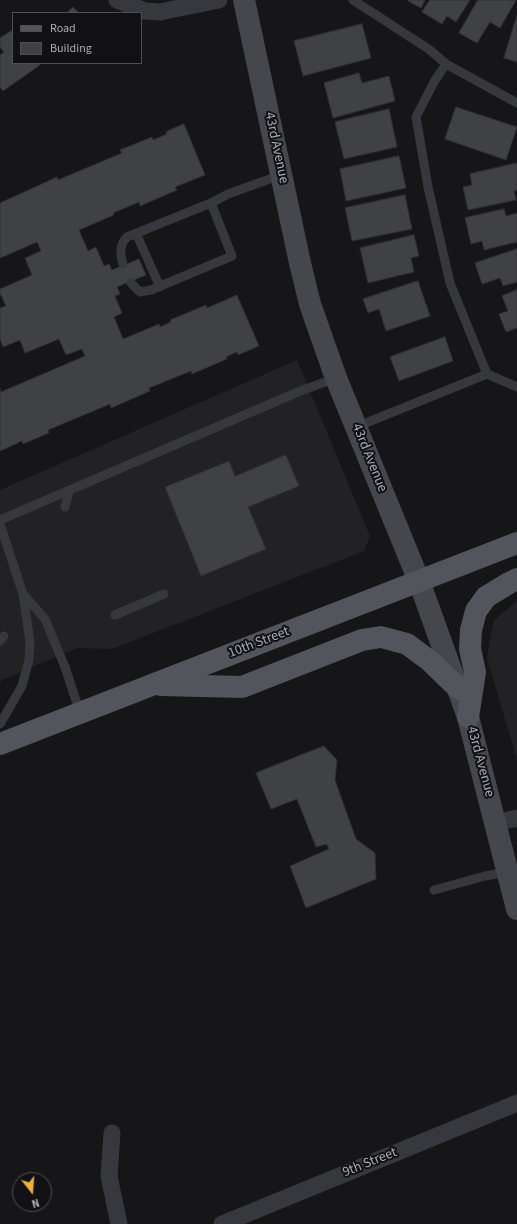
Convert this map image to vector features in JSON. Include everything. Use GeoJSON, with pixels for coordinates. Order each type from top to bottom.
{"type":"FeatureCollection","features":[{"type":"Feature","properties":{"kind":"main road","name":"10th Street"},"geometry":{"type":"LineString","coordinates":[[0,744],[517,543]]}},
{"type":"Feature","properties":{"kind":"main road"},"geometry":{"type":"LineString","coordinates":[[468,717],[475,672],[470,649],[471,630],[476,611],[486,597],[517,579]]}},
{"type":"Feature","properties":{"kind":"main road"},"geometry":{"type":"LineString","coordinates":[[152,684],[242,688],[362,640],[381,638],[407,644],[430,660],[459,689]]}},
{"type":"Feature","properties":{"kind":"street"},"geometry":{"type":"LineString","coordinates":[[118,0],[145,11],[160,12],[219,0]]}},
{"type":"Feature","properties":{"kind":"street","name":"43rd Avenue"},"geometry":{"type":"LineString","coordinates":[[244,0],[310,304],[336,378],[419,581],[459,689],[468,717],[496,823],[517,909]]}},
{"type":"Feature","properties":{"kind":"street"},"geometry":{"type":"LineString","coordinates":[[496,823],[517,818]]}},
{"type":"Feature","properties":{"kind":"street","name":"9th Street"},"geometry":{"type":"LineString","coordinates":[[222,1224],[517,1103]]}},
{"type":"Feature","properties":{"kind":"street"},"geometry":{"type":"LineString","coordinates":[[112,1133],[109,1176],[119,1224]]}},
{"type":"Feature","properties":{"kind":"lane"},"geometry":{"type":"LineString","coordinates":[[353,0],[430,50],[446,64],[517,103]]}},
{"type":"Feature","properties":{"kind":"lane"},"geometry":{"type":"LineString","coordinates":[[446,64],[434,82],[416,117],[428,187],[450,283],[486,374]]}},
{"type":"Feature","properties":{"kind":"lane"},"geometry":{"type":"LineString","coordinates":[[123,264],[120,256],[121,246],[127,237],[212,203],[228,194],[281,175]]}},
{"type":"Feature","properties":{"kind":"lane"},"geometry":{"type":"LineString","coordinates":[[131,283],[140,292],[160,287],[232,256],[212,203]]}},
{"type":"Feature","properties":{"kind":"lane"},"geometry":{"type":"LineString","coordinates":[[136,233],[160,287]]}},
{"type":"Feature","properties":{"kind":"lane"},"geometry":{"type":"LineString","coordinates":[[356,427],[486,374],[517,386]]}},
{"type":"Feature","properties":{"kind":"lane"},"geometry":{"type":"LineString","coordinates":[[0,520],[69,492],[112,477],[298,392],[336,378]]}},
{"type":"Feature","properties":{"kind":"lane"},"geometry":{"type":"LineString","coordinates":[[66,507],[69,492]]}},
{"type":"Feature","properties":{"kind":"lane"},"geometry":{"type":"LineString","coordinates":[[0,524],[23,594],[30,642],[29,660],[22,686],[0,724]]}},
{"type":"Feature","properties":{"kind":"lane"},"geometry":{"type":"LineString","coordinates":[[23,594],[45,619],[65,667],[80,713]]}},
{"type":"Feature","properties":{"kind":"lane"},"geometry":{"type":"LineString","coordinates":[[115,615],[164,594]]}},
{"type":"Feature","properties":{"kind":"lane"},"geometry":{"type":"LineString","coordinates":[[434,890],[485,876],[508,872]]}},
{"type":"Feature","properties":{"kind":"shaded area"},"geometry":{"type":"Polygon","coordinates":[[[297,360],[370,536],[364,551],[112,649],[77,648],[2,680],[0,683],[0,490],[297,360]]]}},
{"type":"Feature","properties":{"kind":"shaded area"},"geometry":{"type":"Polygon","coordinates":[[[517,601],[517,760],[487,658],[494,620],[517,601]]]}},
{"type":"Feature","properties":{"kind":"building"},"geometry":{"type":"Polygon","coordinates":[[[408,0],[425,0],[421,8],[408,0]]]}},
{"type":"Feature","properties":{"kind":"building"},"geometry":{"type":"Polygon","coordinates":[[[430,0],[470,0],[456,22],[447,16],[442,24],[422,12],[430,0]]]}},
{"type":"Feature","properties":{"kind":"building"},"geometry":{"type":"Polygon","coordinates":[[[478,0],[516,0],[500,28],[490,22],[477,43],[459,33],[478,0]]]}},
{"type":"Feature","properties":{"kind":"building"},"geometry":{"type":"Polygon","coordinates":[[[73,7],[78,12],[68,12],[73,7]]]}},
{"type":"Feature","properties":{"kind":"building"},"geometry":{"type":"Polygon","coordinates":[[[517,15],[517,62],[504,58],[517,15]]]}},
{"type":"Feature","properties":{"kind":"building"},"geometry":{"type":"Polygon","coordinates":[[[362,24],[371,58],[303,76],[294,41],[362,24]]]}},
{"type":"Feature","properties":{"kind":"building"},"geometry":{"type":"Polygon","coordinates":[[[12,31],[12,64],[40,65],[3,91],[0,87],[0,55],[4,52],[0,47],[0,38],[12,31]]]}},
{"type":"Feature","properties":{"kind":"building"},"geometry":{"type":"Polygon","coordinates":[[[359,73],[362,83],[389,76],[395,101],[333,118],[324,83],[359,73]]]}},
{"type":"Feature","properties":{"kind":"building"},"geometry":{"type":"Polygon","coordinates":[[[456,107],[517,127],[506,160],[445,139],[456,107]]]}},
{"type":"Feature","properties":{"kind":"building"},"geometry":{"type":"Polygon","coordinates":[[[389,109],[397,147],[344,159],[335,122],[389,109]]]}},
{"type":"Feature","properties":{"kind":"building"},"geometry":{"type":"Polygon","coordinates":[[[184,124],[205,175],[175,187],[177,190],[140,206],[139,202],[113,213],[114,215],[79,230],[88,251],[96,247],[104,266],[109,264],[112,270],[139,259],[146,275],[117,287],[120,294],[115,296],[122,313],[114,317],[123,339],[159,324],[160,327],[171,322],[170,320],[206,305],[207,308],[237,295],[259,346],[238,355],[237,352],[226,357],[227,359],[192,374],[191,371],[149,388],[150,391],[111,408],[110,404],[48,430],[49,433],[23,444],[22,441],[0,451],[0,388],[1,392],[85,356],[82,349],[66,355],[59,339],[25,353],[20,340],[3,347],[0,339],[0,308],[6,306],[0,293],[0,289],[32,275],[25,258],[41,251],[37,242],[0,258],[0,203],[57,177],[58,180],[122,153],[120,150],[152,137],[153,140],[167,134],[166,132],[184,124]]]}},
{"type":"Feature","properties":{"kind":"building"},"geometry":{"type":"Polygon","coordinates":[[[399,156],[406,188],[346,201],[340,169],[399,156]]]}},
{"type":"Feature","properties":{"kind":"building"},"geometry":{"type":"Polygon","coordinates":[[[517,163],[517,190],[514,191],[516,200],[468,210],[463,187],[472,185],[470,174],[517,163]]]}},
{"type":"Feature","properties":{"kind":"building"},"geometry":{"type":"Polygon","coordinates":[[[405,195],[412,229],[352,241],[345,208],[405,195]]]}},
{"type":"Feature","properties":{"kind":"building"},"geometry":{"type":"Polygon","coordinates":[[[504,209],[506,216],[517,213],[517,242],[484,250],[482,241],[471,244],[465,218],[504,209]]]}},
{"type":"Feature","properties":{"kind":"building"},"geometry":{"type":"Polygon","coordinates":[[[414,235],[419,256],[411,258],[414,272],[368,283],[360,248],[414,235]]]}},
{"type":"Feature","properties":{"kind":"building"},"geometry":{"type":"Polygon","coordinates":[[[517,249],[517,282],[503,286],[500,278],[482,284],[475,263],[517,249]]]}},
{"type":"Feature","properties":{"kind":"building"},"geometry":{"type":"Polygon","coordinates":[[[418,281],[430,316],[386,331],[379,309],[368,313],[363,299],[418,281]]]}},
{"type":"Feature","properties":{"kind":"building"},"geometry":{"type":"Polygon","coordinates":[[[517,290],[517,328],[506,332],[499,314],[508,311],[502,296],[517,290]]]}},
{"type":"Feature","properties":{"kind":"building"},"geometry":{"type":"Polygon","coordinates":[[[445,337],[453,361],[399,381],[390,357],[445,337]]]}},
{"type":"Feature","properties":{"kind":"building"},"geometry":{"type":"Polygon","coordinates":[[[286,455],[299,486],[248,507],[266,549],[201,576],[165,487],[229,461],[235,476],[286,455]]]}},
{"type":"Feature","properties":{"kind":"building"},"geometry":{"type":"Polygon","coordinates":[[[324,746],[337,760],[335,780],[356,839],[375,853],[376,879],[306,908],[290,866],[329,849],[327,844],[316,847],[297,799],[271,809],[256,773],[324,746]]]}}]}
